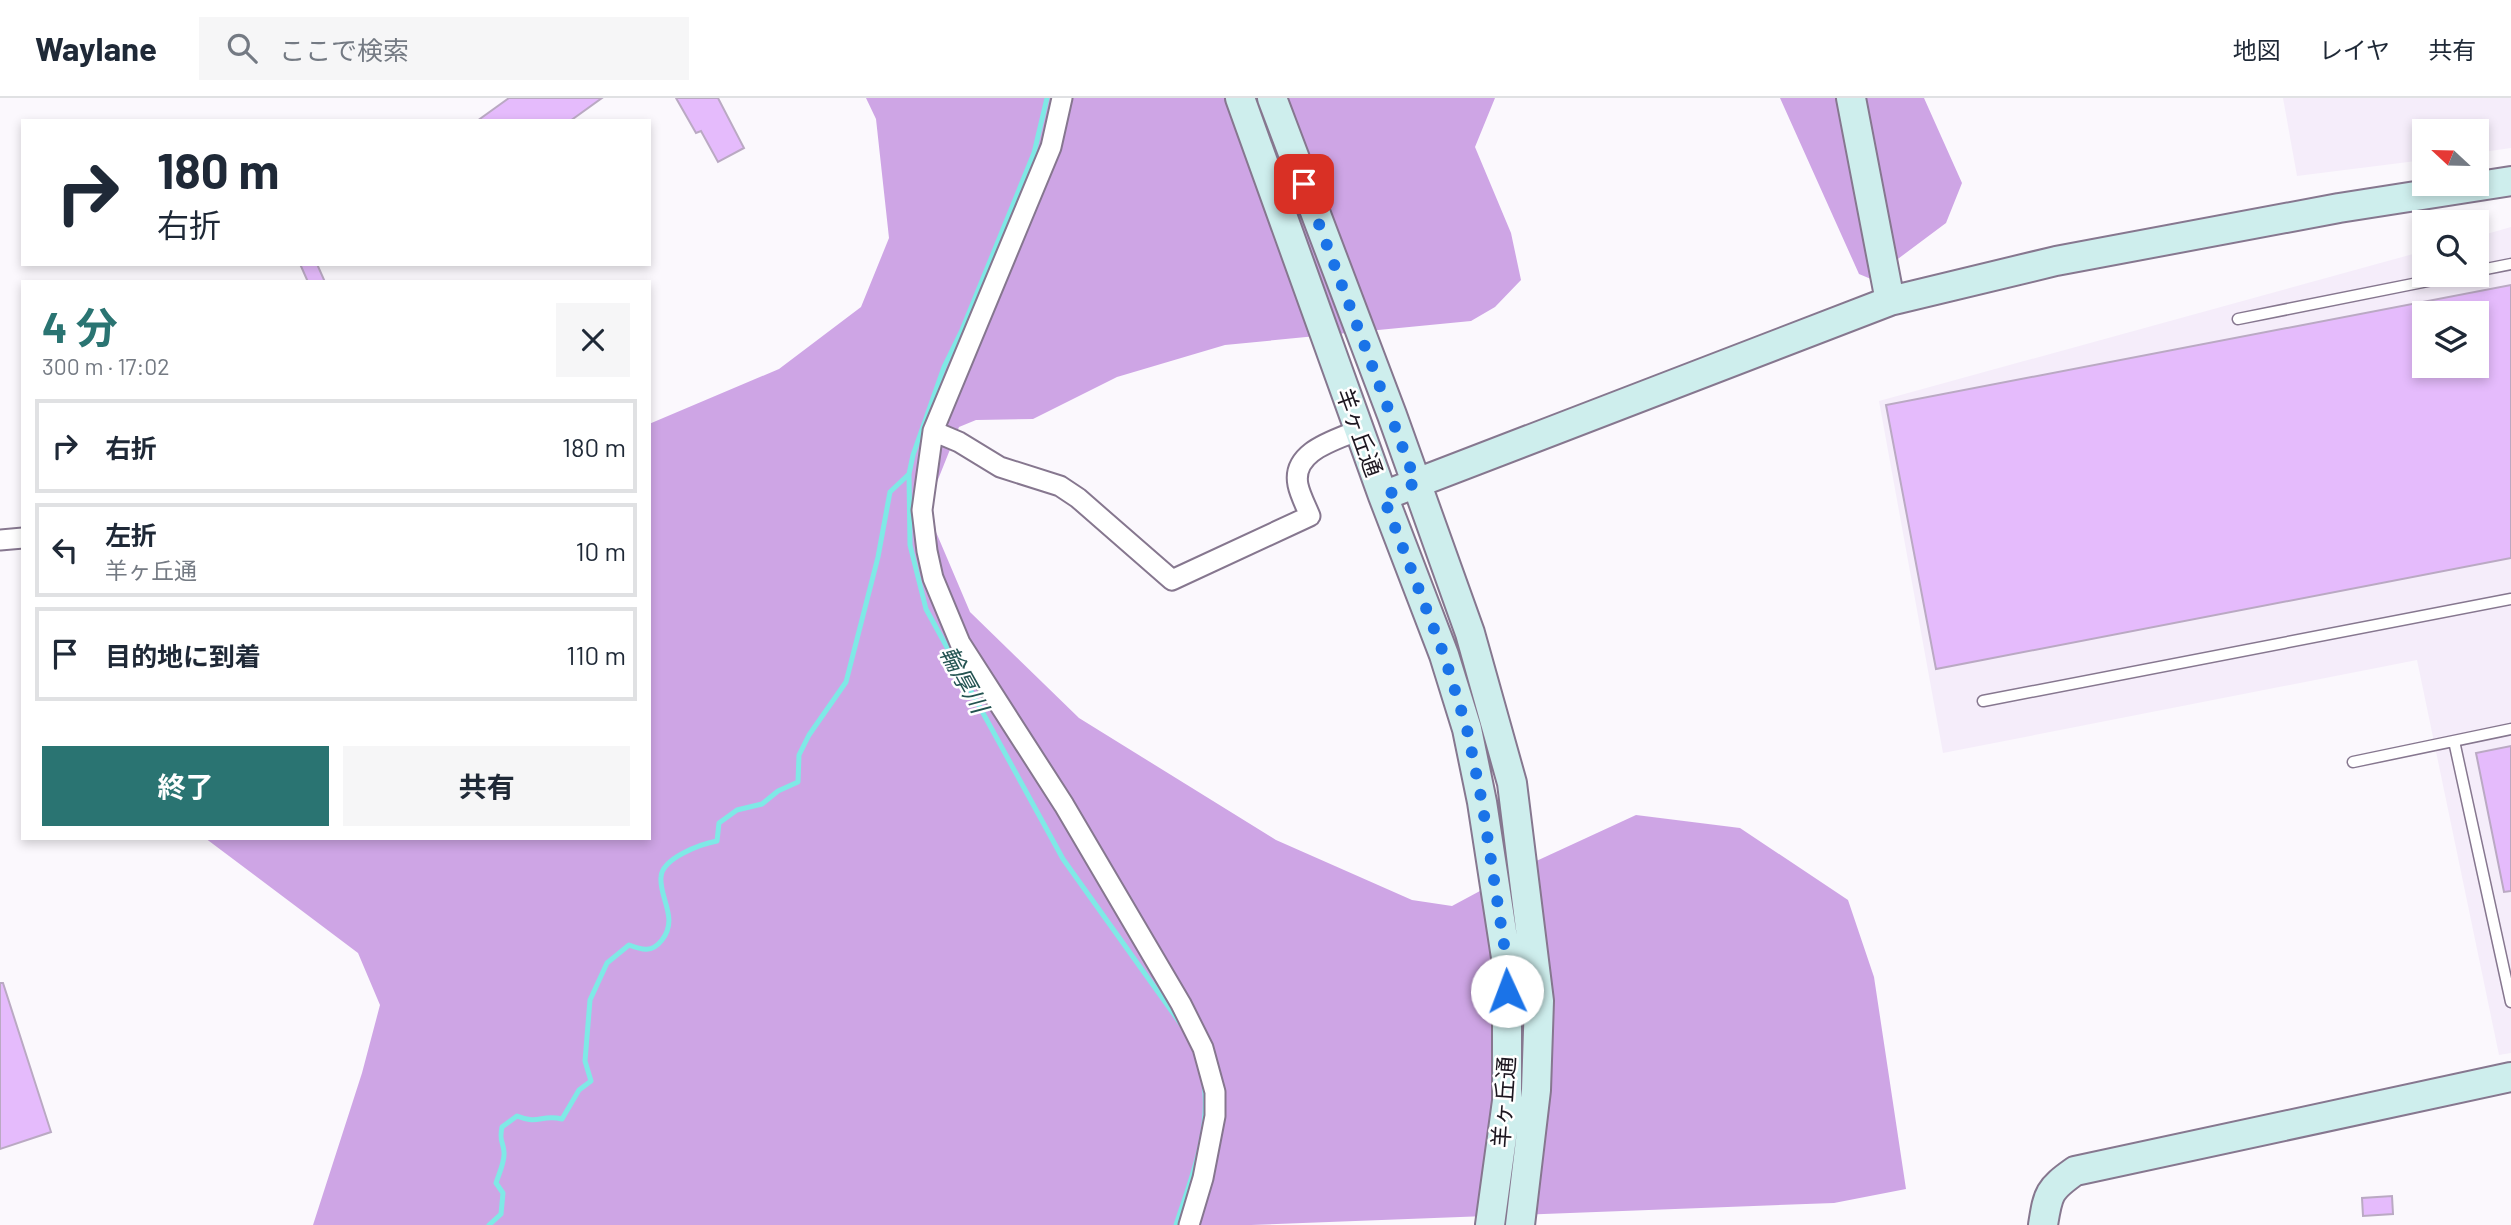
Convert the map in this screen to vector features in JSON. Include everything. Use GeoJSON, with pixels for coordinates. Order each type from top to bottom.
{"type":"FeatureCollection","features":[{"type":"Feature","properties":{"kind":"main road","name":"羊ヶ丘通"},"geometry":{"type":"LineString","coordinates":[[1240,98],[1383,496],[1444,655],[1467,729],[1482,802],[1505,950],[1507,1101],[1490,1225]]}},
{"type":"Feature","properties":{"kind":"main road","name":"羊ヶ丘通"},"geometry":{"type":"LineString","coordinates":[[1272,98],[1470,633],[1512,783],[1539,1001],[1536,1090],[1520,1225]]}},
{"type":"Feature","properties":{"kind":"main road"},"geometry":{"type":"LineString","coordinates":[[1851,98],[1891,301]]}},
{"type":"Feature","properties":{"kind":"main road"},"geometry":{"type":"LineString","coordinates":[[1383,496],[1891,301],[2056,261],[2340,208],[2511,181]]}},
{"type":"Feature","properties":{"kind":"main road"},"geometry":{"type":"LineString","coordinates":[[2043,1225],[2048,1195],[2057,1183],[2075,1171],[2511,1077]]}},
{"type":"Feature","properties":{"kind":"street"},"geometry":{"type":"LineString","coordinates":[[1062,98],[1051,147],[933,431],[922,510],[933,578],[960,643],[1065,805],[1181,1004],[1203,1048],[1215,1092],[1215,1116],[1203,1178],[1189,1225]]}},
{"type":"Feature","properties":{"kind":"street"},"geometry":{"type":"LineString","coordinates":[[933,431],[959,442],[1000,467],[1060,486],[1078,498],[1172,580],[1310,516],[1297,484],[1304,459],[1314,449],[1359,430]]}},
{"type":"Feature","properties":{"kind":"street"},"geometry":{"type":"LineString","coordinates":[[0,540],[21,538]]}},
{"type":"Feature","properties":{"kind":"lane"},"geometry":{"type":"LineString","coordinates":[[2489,268],[2511,264]]}},
{"type":"Feature","properties":{"kind":"lane"},"geometry":{"type":"LineString","coordinates":[[2238,319],[2412,284]]}},
{"type":"Feature","properties":{"kind":"lane"},"geometry":{"type":"LineString","coordinates":[[1983,701],[2511,599]]}},
{"type":"Feature","properties":{"kind":"lane"},"geometry":{"type":"LineString","coordinates":[[2353,762],[2511,729]]}},
{"type":"Feature","properties":{"kind":"lane"},"geometry":{"type":"LineString","coordinates":[[2454,741],[2511,1002]]}},
{"type":"Feature","properties":{"kind":"shaded area"},"geometry":{"type":"Polygon","coordinates":[[[866,98],[1495,98],[1475,147],[1511,233],[1521,280],[1495,307],[1471,321],[1225,345],[1117,377],[1033,419],[976,420],[959,427],[931,497],[936,532],[970,612],[1079,718],[1276,840],[1412,900],[1452,906],[1532,863],[1636,815],[1740,828],[1848,900],[1874,977],[1906,1189],[1834,1203],[1251,1225],[313,1225],[362,1073],[380,1005],[358,953],[208,840],[651,840],[651,423],[779,369],[861,307],[889,238],[876,119],[866,98]]]}},
{"type":"Feature","properties":{"kind":"shaded area"},"geometry":{"type":"Polygon","coordinates":[[[1780,98],[1924,98],[1962,183],[1946,223],[1871,279],[1859,274],[1780,98]]]}},
{"type":"Feature","properties":{"kind":"shaded area"},"geometry":{"type":"Polygon","coordinates":[[[2283,98],[2511,98],[2511,148],[2489,151],[2489,119],[2412,119],[2412,162],[2297,176],[2283,98]]]}},
{"type":"Feature","properties":{"kind":"shaded area"},"geometry":{"type":"Polygon","coordinates":[[[2511,227],[2511,1053],[2499,1055],[2417,660],[1943,753],[1879,401],[2412,254],[2412,287],[2489,287],[2489,233],[2511,227]]]}},
{"type":"Feature","properties":{"kind":"building"},"geometry":{"type":"Polygon","coordinates":[[[509,98],[602,98],[573,119],[480,119],[509,98]]]}},
{"type":"Feature","properties":{"kind":"building"},"geometry":{"type":"Polygon","coordinates":[[[676,98],[718,98],[744,148],[718,162],[701,131],[696,133],[676,98]]]}},
{"type":"Feature","properties":{"kind":"building"},"geometry":{"type":"Polygon","coordinates":[[[301,266],[318,266],[324,280],[307,280],[301,266]]]}},
{"type":"Feature","properties":{"kind":"building"},"geometry":{"type":"Polygon","coordinates":[[[2511,285],[2511,558],[1936,669],[1886,405],[2412,304],[2412,378],[2489,378],[2489,301],[2428,301],[2511,285]]]}},
{"type":"Feature","properties":{"kind":"building"},"geometry":{"type":"Polygon","coordinates":[[[2511,746],[2511,891],[2504,892],[2476,753],[2511,746]]]}},
{"type":"Feature","properties":{"kind":"building"},"geometry":{"type":"Polygon","coordinates":[[[0,983],[3,983],[51,1132],[0,1149],[0,983]]]}},
{"type":"Feature","properties":{"kind":"building"},"geometry":{"type":"Polygon","coordinates":[[[2392,1196],[2393,1214],[2363,1216],[2362,1198],[2392,1196]]]}},
{"type":"Feature","properties":{"kind":"waterway","name":"輪厚川"},"geometry":{"type":"LineString","coordinates":[[1047,98],[1034,153],[962,330],[944,367],[913,455],[909,474],[910,545],[926,609],[1063,859],[1183,1027]]}},
{"type":"Feature","properties":{"kind":"waterway"},"geometry":{"type":"LineString","coordinates":[[489,1225],[501,1214],[503,1193],[496,1183],[504,1156],[502,1127],[517,1116],[530,1120],[562,1119],[579,1090],[591,1081],[585,1061],[590,1000],[607,963],[629,945],[651,949],[667,932],[669,916],[661,885],[663,870],[683,853],[717,841],[719,823],[737,810],[762,804],[778,791],[798,782],[799,755],[809,735],[846,682],[878,557],[890,492],[909,474]]}},
{"type":"Feature","properties":{"kind":"waterway","name":"輪厚川"},"geometry":{"type":"LineString","coordinates":[[1176,1225],[1202,1138],[1205,1120],[1204,1084]]}},
{"type":"Feature","properties":{"kind":"route"},"geometry":{"type":"LineString","coordinates":[[1304,184],[1416,483],[1383,496],[1444,655],[1467,729],[1482,802],[1507,964],[1507,991]]}}]}
